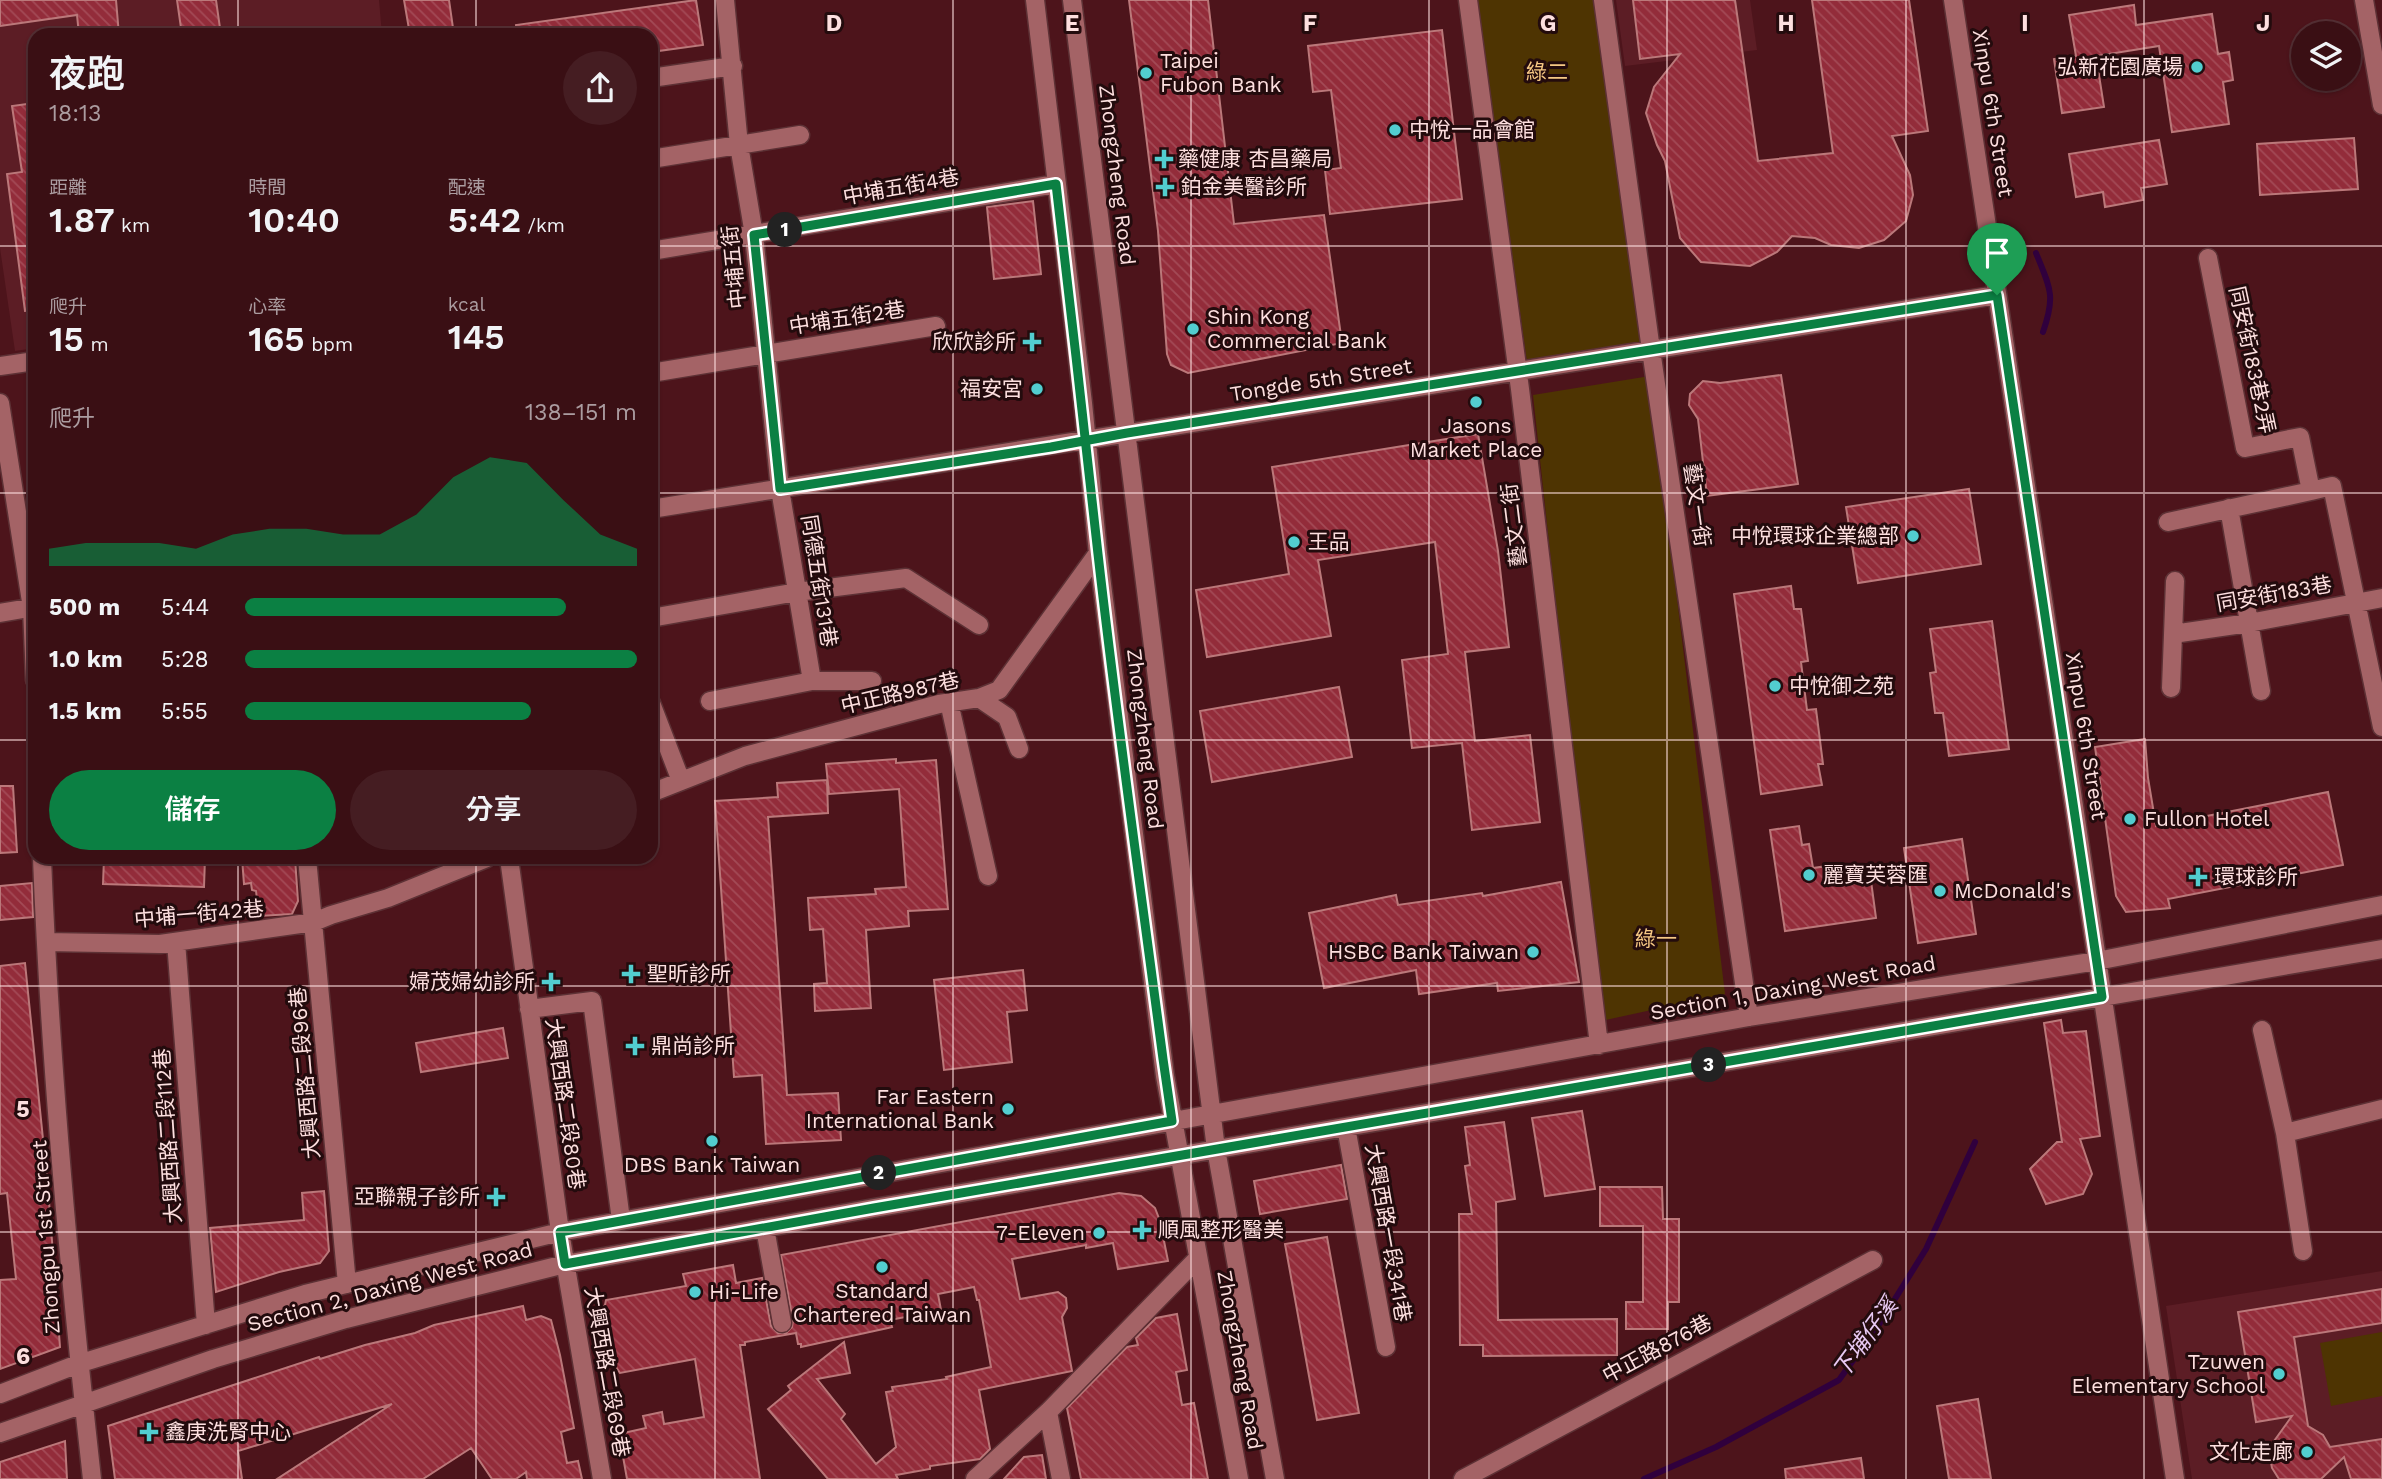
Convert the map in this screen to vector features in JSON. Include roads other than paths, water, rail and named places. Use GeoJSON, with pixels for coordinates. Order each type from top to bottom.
{"type":"FeatureCollection","features":[{"type":"Feature","properties":{"kind":"street","name":"中埔五街"},"geometry":{"type":"LineString","coordinates":[[725,0],[739,145],[754,235],[780,489]]}},
{"type":"Feature","properties":{"kind":"street","name":"Zhongzheng Road"},"geometry":{"type":"LineString","coordinates":[[1035,0],[1098,553],[1164,1068],[1239,1479]]}},
{"type":"Feature","properties":{"kind":"street","name":"Zhongzheng Road"},"geometry":{"type":"LineString","coordinates":[[1072,0],[1216,1149],[1275,1479]]}},
{"type":"Feature","properties":{"kind":"street","name":"藝文二街"},"geometry":{"type":"LineString","coordinates":[[1468,0],[1518,371],[1599,1045]]}},
{"type":"Feature","properties":{"kind":"street","name":"藝文一街"},"geometry":{"type":"LineString","coordinates":[[1603,0],[1651,350],[1749,1017]]}},
{"type":"Feature","properties":{"kind":"street","name":"Xinpu 6th Street"},"geometry":{"type":"LineString","coordinates":[[1953,0],[2175,1479]]}},
{"type":"Feature","properties":{"kind":"street"},"geometry":{"type":"LineString","coordinates":[[2364,0],[2382,105]]}},
{"type":"Feature","properties":{"kind":"street"},"geometry":{"type":"LineString","coordinates":[[658,77],[733,66]]}},
{"type":"Feature","properties":{"kind":"street"},"geometry":{"type":"LineString","coordinates":[[658,158],[800,135]]}},
{"type":"Feature","properties":{"kind":"street","name":"中埔五街4巷"},"geometry":{"type":"LineString","coordinates":[[658,250],[1056,184]]}},
{"type":"Feature","properties":{"kind":"street","name":"同安街183巷2弄"},"geometry":{"type":"LineString","coordinates":[[2208,258],[2245,448],[2300,437],[2311,491]]}},
{"type":"Feature","properties":{"kind":"street","name":"Tongde 5th Street"},"geometry":{"type":"LineString","coordinates":[[658,508],[1997,295]]}},
{"type":"Feature","properties":{"kind":"street","name":"中埔五街2巷"},"geometry":{"type":"LineString","coordinates":[[658,372],[936,326]]}},
{"type":"Feature","properties":{"kind":"street"},"geometry":{"type":"LineString","coordinates":[[0,366],[28,362]]}},
{"type":"Feature","properties":{"kind":"street"},"geometry":{"type":"LineString","coordinates":[[0,403],[28,572]]}},
{"type":"Feature","properties":{"kind":"street"},"geometry":{"type":"LineString","coordinates":[[2168,522],[2332,486],[2382,727]]}},
{"type":"Feature","properties":{"kind":"street","name":"同德五街131巷"},"geometry":{"type":"LineString","coordinates":[[780,489],[812,681]]}},
{"type":"Feature","properties":{"kind":"street"},"geometry":{"type":"LineString","coordinates":[[2229,509],[2261,691]]}},
{"type":"Feature","properties":{"kind":"street","name":"中正路987巷"},"geometry":{"type":"LineString","coordinates":[[658,790],[745,756],[949,702],[979,698],[999,690],[1098,553]]}},
{"type":"Feature","properties":{"kind":"street"},"geometry":{"type":"LineString","coordinates":[[658,617],[797,592],[906,578],[979,625]]}},
{"type":"Feature","properties":{"kind":"street"},"geometry":{"type":"LineString","coordinates":[[2171,688],[2175,581]]}},
{"type":"Feature","properties":{"kind":"street","name":"同安街183巷"},"geometry":{"type":"LineString","coordinates":[[2173,634],[2382,598]]}},
{"type":"Feature","properties":{"kind":"street"},"geometry":{"type":"LineString","coordinates":[[0,613],[28,609]]}},
{"type":"Feature","properties":{"kind":"street"},"geometry":{"type":"LineString","coordinates":[[710,701],[812,681],[872,681]]}},
{"type":"Feature","properties":{"kind":"street"},"geometry":{"type":"LineString","coordinates":[[979,698],[1007,717],[1019,749]]}},
{"type":"Feature","properties":{"kind":"street"},"geometry":{"type":"LineString","coordinates":[[949,702],[988,876]]}},
{"type":"Feature","properties":{"kind":"street"},"geometry":{"type":"LineString","coordinates":[[658,721],[681,781]]}},
{"type":"Feature","properties":{"kind":"street","name":"Zhongpu 1st Street"},"geometry":{"type":"LineString","coordinates":[[42,864],[78,1364],[92,1479]]}},
{"type":"Feature","properties":{"kind":"street","name":"大興西路二段96巷"},"geometry":{"type":"LineString","coordinates":[[308,864],[347,1284]]}},
{"type":"Feature","properties":{"kind":"street","name":"中埔一街42巷"},"geometry":{"type":"LineString","coordinates":[[46,942],[160,944],[314,922],[388,898],[472,864]]}},
{"type":"Feature","properties":{"kind":"street","name":"大興西路二段80巷"},"geometry":{"type":"LineString","coordinates":[[510,864],[560,1232]]}},
{"type":"Feature","properties":{"kind":"street","name":"Section 1, Daxing West Road"},"geometry":{"type":"LineString","coordinates":[[1212,1114],[1749,1017],[2097,961],[2382,905]]}},
{"type":"Feature","properties":{"kind":"street","name":"大興西路二段112巷"},"geometry":{"type":"LineString","coordinates":[[176,942],[206,1325]]}},
{"type":"Feature","properties":{"kind":"street"},"geometry":{"type":"LineString","coordinates":[[1216,1149],[2382,948]]}},
{"type":"Feature","properties":{"kind":"street"},"geometry":{"type":"LineString","coordinates":[[530,1009],[592,1001],[621,1220]]}},
{"type":"Feature","properties":{"kind":"street"},"geometry":{"type":"LineString","coordinates":[[2262,1030],[2285,1133],[2303,1251]]}},
{"type":"Feature","properties":{"kind":"street"},"geometry":{"type":"LineString","coordinates":[[2285,1133],[2382,1109]]}},
{"type":"Feature","properties":{"kind":"street","name":"Section 2, Daxing West Road"},"geometry":{"type":"LineString","coordinates":[[0,1394],[78,1364],[305,1294],[560,1232],[1212,1114]]}},
{"type":"Feature","properties":{"kind":"street","name":"大興西路一段341巷"},"geometry":{"type":"LineString","coordinates":[[1346,1127],[1386,1347]]}},
{"type":"Feature","properties":{"kind":"street","name":"Section 2, Daxing West Road"},"geometry":{"type":"LineString","coordinates":[[0,1433],[213,1359],[346,1319],[565,1264],[1216,1149]]}},
{"type":"Feature","properties":{"kind":"street"},"geometry":{"type":"LineString","coordinates":[[765,1228],[782,1323]]}},
{"type":"Feature","properties":{"kind":"street","name":"大興西路二段69巷"},"geometry":{"type":"LineString","coordinates":[[560,1232],[602,1479]]}},
{"type":"Feature","properties":{"kind":"street"},"geometry":{"type":"LineString","coordinates":[[975,1479],[1048,1412],[1198,1258]]}},
{"type":"Feature","properties":{"kind":"street","name":"中正路876巷"},"geometry":{"type":"LineString","coordinates":[[1463,1479],[1874,1260]]}},
{"type":"Feature","properties":{"kind":"street"},"geometry":{"type":"LineString","coordinates":[[1048,1412],[1060,1479]]}},
{"type":"Feature","properties":{"kind":"waterway","name":"下埔仔溪"},"geometry":{"type":"LineString","coordinates":[[2036,253],[2050,292],[2043,332]]}},
{"type":"Feature","properties":{"kind":"waterway","name":"下埔仔溪"},"geometry":{"type":"LineString","coordinates":[[1644,1479],[1716,1447],[1839,1380],[1880,1323],[1926,1249],[1975,1142]]}},
{"type":"Feature","properties":{"kind":"place","name":"弘新花園廣場"},"geometry":{"type":"Point","coordinates":[2197,67]}},
{"type":"Feature","properties":{"kind":"place","name":"Taipei Fubon Bank"},"geometry":{"type":"Point","coordinates":[1146,73]}},
{"type":"Feature","properties":{"kind":"place","name":"中悅一品會館"},"geometry":{"type":"Point","coordinates":[1395,130]}},
{"type":"Feature","properties":{"kind":"place","name":"藥健康 杏昌藥局"},"geometry":{"type":"Point","coordinates":[1164,159]}},
{"type":"Feature","properties":{"kind":"place","name":"鉑金美醫診所"},"geometry":{"type":"Point","coordinates":[1165,187]}},
{"type":"Feature","properties":{"kind":"place","name":"Shin Kong Commercial Bank"},"geometry":{"type":"Point","coordinates":[1193,329]}},
{"type":"Feature","properties":{"kind":"place","name":"欣欣診所"},"geometry":{"type":"Point","coordinates":[1032,342]}},
{"type":"Feature","properties":{"kind":"place","name":"福安宮"},"geometry":{"type":"Point","coordinates":[1037,389]}},
{"type":"Feature","properties":{"kind":"place","name":"Jasons Market Place"},"geometry":{"type":"Point","coordinates":[1476,402]}},
{"type":"Feature","properties":{"kind":"place","name":"中悅環球企業總部"},"geometry":{"type":"Point","coordinates":[1913,536]}},
{"type":"Feature","properties":{"kind":"place","name":"王品"},"geometry":{"type":"Point","coordinates":[1294,542]}},
{"type":"Feature","properties":{"kind":"place","name":"中悅御之苑"},"geometry":{"type":"Point","coordinates":[1775,686]}},
{"type":"Feature","properties":{"kind":"place","name":"Fullon Hotel"},"geometry":{"type":"Point","coordinates":[2130,819]}},
{"type":"Feature","properties":{"kind":"place","name":"麗寶芙蓉匯"},"geometry":{"type":"Point","coordinates":[1809,875]}},
{"type":"Feature","properties":{"kind":"place","name":"環球診所"},"geometry":{"type":"Point","coordinates":[2198,877]}},
{"type":"Feature","properties":{"kind":"place","name":"McDonald's"},"geometry":{"type":"Point","coordinates":[1940,891]}},
{"type":"Feature","properties":{"kind":"place","name":"HSBC Bank Taiwan"},"geometry":{"type":"Point","coordinates":[1533,952]}},
{"type":"Feature","properties":{"kind":"place","name":"聖昕診所"},"geometry":{"type":"Point","coordinates":[631,974]}},
{"type":"Feature","properties":{"kind":"place","name":"婦茂婦幼診所"},"geometry":{"type":"Point","coordinates":[551,982]}},
{"type":"Feature","properties":{"kind":"place","name":"鼎尚診所"},"geometry":{"type":"Point","coordinates":[635,1046]}},
{"type":"Feature","properties":{"kind":"place","name":"Far Eastern International Bank"},"geometry":{"type":"Point","coordinates":[1008,1109]}},
{"type":"Feature","properties":{"kind":"place","name":"DBS Bank Taiwan"},"geometry":{"type":"Point","coordinates":[712,1141]}},
{"type":"Feature","properties":{"kind":"place","name":"亞聯親子診所"},"geometry":{"type":"Point","coordinates":[496,1197]}},
{"type":"Feature","properties":{"kind":"place","name":"順風整形醫美"},"geometry":{"type":"Point","coordinates":[1142,1230]}},
{"type":"Feature","properties":{"kind":"place","name":"7-Eleven"},"geometry":{"type":"Point","coordinates":[1099,1233]}},
{"type":"Feature","properties":{"kind":"place","name":"Standard Chartered Taiwan"},"geometry":{"type":"Point","coordinates":[882,1267]}},
{"type":"Feature","properties":{"kind":"place","name":"Hi-Life"},"geometry":{"type":"Point","coordinates":[695,1292]}},
{"type":"Feature","properties":{"kind":"place","name":"Tzuwen Elementary School"},"geometry":{"type":"Point","coordinates":[2279,1374]}},
{"type":"Feature","properties":{"kind":"place","name":"鑫庚洗腎中心"},"geometry":{"type":"Point","coordinates":[149,1432]}},
{"type":"Feature","properties":{"kind":"place","name":"文化走廊"},"geometry":{"type":"Point","coordinates":[2307,1452]}},
{"type":"Feature","properties":{"kind":"park label","name":"綠二"},"geometry":{"type":"Point","coordinates":[1547,72]}},
{"type":"Feature","properties":{"kind":"park label","name":"綠一"},"geometry":{"type":"Point","coordinates":[1656,939]}}]}
